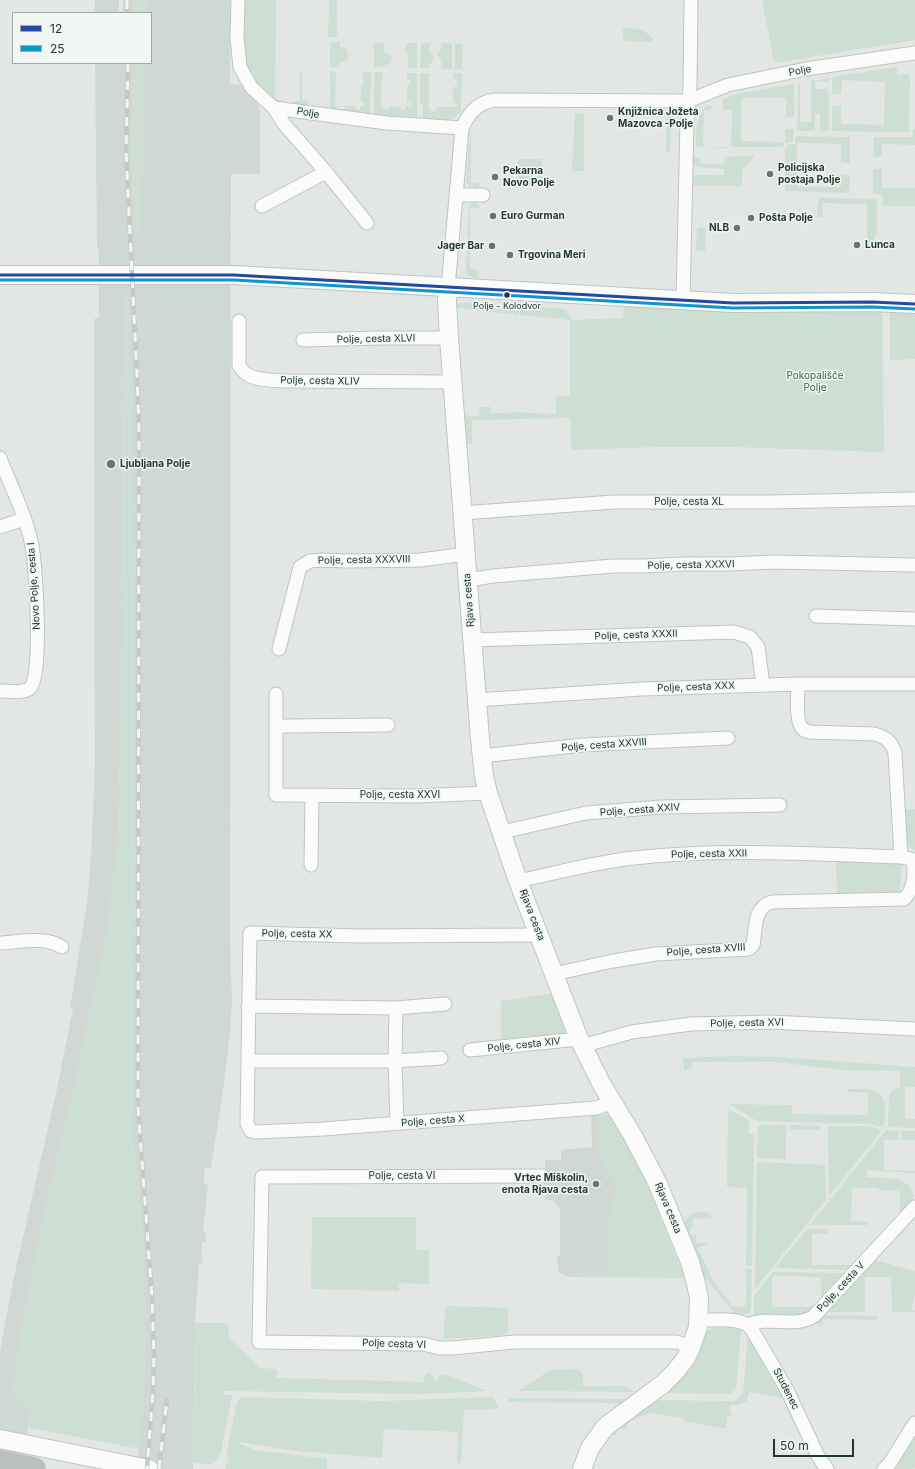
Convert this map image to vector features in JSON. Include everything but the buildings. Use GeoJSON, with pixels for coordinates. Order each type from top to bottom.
{"type":"FeatureCollection","features":[{"type":"Feature","properties":{"kind":"highway"},"geometry":{"type":"LineString","coordinates":[[0,1462],[34,1469]]}},
{"type":"Feature","properties":{"kind":"street"},"geometry":{"type":"LineString","coordinates":[[238,0],[237,37],[240,67],[252,88],[274,108],[284,124],[326,172],[367,223]]}},
{"type":"Feature","properties":{"kind":"street"},"geometry":{"type":"LineString","coordinates":[[683,301],[691,0]]}},
{"type":"Feature","properties":{"kind":"street","name":"Polje"},"geometry":{"type":"LineString","coordinates":[[448,288],[462,128],[469,114],[480,105],[494,100],[688,101],[728,85],[806,69],[915,53]]}},
{"type":"Feature","properties":{"kind":"street","name":"Polje"},"geometry":{"type":"LineString","coordinates":[[274,108],[387,123],[462,128]]}},
{"type":"Feature","properties":{"kind":"street"},"geometry":{"type":"LineString","coordinates":[[262,206],[326,172]]}},
{"type":"Feature","properties":{"kind":"street"},"geometry":{"type":"LineString","coordinates":[[456,195],[483,195]]}},
{"type":"Feature","properties":{"kind":"street"},"geometry":{"type":"LineString","coordinates":[[0,275],[234,275],[683,301],[733,303],[872,302],[915,304]]}},
{"type":"Feature","properties":{"kind":"street","name":"Rjava cesta"},"geometry":{"type":"LineString","coordinates":[[448,288],[447,301],[449,338],[476,700],[481,756],[488,793],[518,881],[540,935],[580,1043],[633,1136],[657,1182],[682,1241],[699,1298],[699,1320],[691,1347],[682,1363],[670,1378],[605,1427],[590,1448],[582,1469]]}},
{"type":"Feature","properties":{"kind":"street","name":"Polje, cesta XLIV"},"geometry":{"type":"LineString","coordinates":[[239,321],[239,365],[242,372],[249,376],[268,380],[452,382]]}},
{"type":"Feature","properties":{"kind":"street","name":"Polje, cesta XLVI"},"geometry":{"type":"LineString","coordinates":[[303,340],[449,338]]}},
{"type":"Feature","properties":{"kind":"street","name":"Novo Polje, cesta I"},"geometry":{"type":"LineString","coordinates":[[0,458],[31,541],[37,608],[35,680],[31,688],[26,691],[0,691]]}},
{"type":"Feature","properties":{"kind":"street","name":"Polje, cesta XL"},"geometry":{"type":"LineString","coordinates":[[462,513],[614,502],[794,502],[915,499]]}},
{"type":"Feature","properties":{"kind":"street"},"geometry":{"type":"LineString","coordinates":[[0,526],[24,519]]}},
{"type":"Feature","properties":{"kind":"street","name":"Polje, cesta XXXVIII"},"geometry":{"type":"LineString","coordinates":[[279,649],[300,567],[306,563],[323,560],[420,560],[466,554]]}},
{"type":"Feature","properties":{"kind":"street","name":"Polje, cesta XXXVI"},"geometry":{"type":"LineString","coordinates":[[468,580],[600,567],[684,564],[774,562],[915,565]]}},
{"type":"Feature","properties":{"kind":"street"},"geometry":{"type":"LineString","coordinates":[[816,616],[915,619]]}},
{"type":"Feature","properties":{"kind":"street","name":"Polje, cesta XXXII"},"geometry":{"type":"LineString","coordinates":[[472,640],[734,632],[750,637],[758,647],[763,685]]}},
{"type":"Feature","properties":{"kind":"street"},"geometry":{"type":"LineString","coordinates":[[798,684],[798,714],[802,729],[808,732],[874,734],[883,736],[889,740],[892,745],[895,753],[901,857]]}},
{"type":"Feature","properties":{"kind":"street","name":"Polje, cesta XXX"},"geometry":{"type":"LineString","coordinates":[[476,700],[640,689],[798,684],[915,684]]}},
{"type":"Feature","properties":{"kind":"street","name":"Polje, cesta XXVI"},"geometry":{"type":"LineString","coordinates":[[276,694],[276,795],[416,796],[488,793]]}},
{"type":"Feature","properties":{"kind":"street"},"geometry":{"type":"LineString","coordinates":[[276,728],[284,726],[388,725]]}},
{"type":"Feature","properties":{"kind":"street","name":"Polje, cesta XXVIII"},"geometry":{"type":"LineString","coordinates":[[481,756],[583,745],[728,738]]}},
{"type":"Feature","properties":{"kind":"street"},"geometry":{"type":"LineString","coordinates":[[312,796],[312,865]]}},
{"type":"Feature","properties":{"kind":"street","name":"Polje, cesta XXIV"},"geometry":{"type":"LineString","coordinates":[[502,832],[586,814],[662,807],[780,805]]}},
{"type":"Feature","properties":{"kind":"street","name":"Polje, cesta XXII"},"geometry":{"type":"LineString","coordinates":[[518,881],[610,861],[668,855],[758,853],[901,857],[915,860]]}},
{"type":"Feature","properties":{"kind":"street","name":"Polje, cesta XVIII"},"geometry":{"type":"LineString","coordinates":[[554,974],[613,961],[656,954],[749,949],[753,945],[757,916],[765,904],[772,902],[904,898],[910,894],[913,889],[915,860]]}},
{"type":"Feature","properties":{"kind":"street","name":"Polje, cesta XX"},"geometry":{"type":"LineString","coordinates":[[248,1006],[250,933],[359,936],[540,935]]}},
{"type":"Feature","properties":{"kind":"street"},"geometry":{"type":"LineString","coordinates":[[0,943],[44,941],[55,942],[62,947]]}},
{"type":"Feature","properties":{"kind":"street"},"geometry":{"type":"LineString","coordinates":[[441,1058],[395,1062],[248,1061],[248,1006],[396,1008],[445,1004]]}},
{"type":"Feature","properties":{"kind":"street"},"geometry":{"type":"LineString","coordinates":[[396,1008],[395,1062],[398,1123]]}},
{"type":"Feature","properties":{"kind":"street","name":"Polje, cesta XVI"},"geometry":{"type":"LineString","coordinates":[[580,1043],[632,1032],[691,1024],[770,1022],[915,1029]]}},
{"type":"Feature","properties":{"kind":"street","name":"Polje, cesta XIV"},"geometry":{"type":"LineString","coordinates":[[470,1050],[580,1043]]}},
{"type":"Feature","properties":{"kind":"street","name":"Polje, cesta X"},"geometry":{"type":"LineString","coordinates":[[248,1061],[247,1124],[251,1130],[256,1132],[323,1129],[596,1108],[613,1102]]}},
{"type":"Feature","properties":{"kind":"street","name":"Polje, cesta VI"},"geometry":{"type":"LineString","coordinates":[[262,1176],[542,1176]]}},
{"type":"Feature","properties":{"kind":"street","name":"Polje cesta VI"},"geometry":{"type":"LineString","coordinates":[[262,1176],[259,1342],[423,1344],[440,1348],[453,1348],[514,1342],[677,1342],[691,1347]]}},
{"type":"Feature","properties":{"kind":"street","name":"Polje, cesta V"},"geometry":{"type":"LineString","coordinates":[[699,1320],[736,1321],[748,1325],[756,1321],[804,1321],[814,1316],[915,1207]]}},
{"type":"Feature","properties":{"kind":"street","name":"Studenec"},"geometry":{"type":"LineString","coordinates":[[748,1325],[769,1356],[818,1456],[828,1469]]}},
{"type":"Feature","properties":{"kind":"street"},"geometry":{"type":"LineString","coordinates":[[884,1469],[890,1463],[915,1423]]}},
{"type":"Feature","properties":{"kind":"street"},"geometry":{"type":"LineString","coordinates":[[0,1439],[149,1469]]}},
{"type":"Feature","properties":{"kind":"shaded area"},"geometry":{"type":"Polygon","coordinates":[[[95,0],[119,0],[119,12],[95,12],[95,0]]]}},
{"type":"Feature","properties":{"kind":"shaded area"},"geometry":{"type":"Polygon","coordinates":[[[123,0],[133,0],[133,12],[123,12],[123,0]]]}},
{"type":"Feature","properties":{"kind":"shaded area"},"geometry":{"type":"Polygon","coordinates":[[[150,0],[230,0],[230,84],[244,85],[257,102],[260,111],[260,174],[231,174],[230,941],[232,1002],[230,1034],[223,1091],[211,1168],[205,1168],[204,1183],[208,1184],[203,1232],[206,1232],[205,1242],[202,1242],[202,1265],[199,1265],[195,1323],[193,1469],[137,1469],[143,1400],[146,1336],[141,1219],[133,1143],[134,415],[128,293],[123,293],[122,651],[118,841],[106,937],[75,1084],[41,1227],[19,1345],[13,1388],[18,1400],[31,1409],[21,1469],[0,1469],[0,1351],[13,1281],[56,1093],[73,1009],[70,1008],[87,903],[91,854],[95,768],[94,319],[99,318],[95,64],[133,64],[131,150],[134,231],[142,232],[142,70],[143,64],[152,64],[152,12],[146,12],[146,5],[150,5],[150,0]]]}},
{"type":"Feature","properties":{"kind":"shaded area","name":"Vrtec Miškolin, enota Rjava cesta"},"geometry":{"type":"Polygon","coordinates":[[[591,1114],[609,1115],[643,1275],[573,1274],[572,1277],[566,1276],[559,1272],[558,1269],[557,1257],[560,1254],[560,1210],[553,1200],[545,1200],[545,1160],[561,1160],[561,1150],[592,1147],[591,1114]]]}},
{"type":"Feature","properties":{"kind":"green space"},"geometry":{"type":"Polygon","coordinates":[[[133,0],[150,0],[150,5],[146,6],[146,12],[133,12],[133,0]]]}},
{"type":"Feature","properties":{"kind":"green space"},"geometry":{"type":"Polygon","coordinates":[[[241,0],[276,0],[275,100],[282,100],[280,104],[262,93],[244,65],[241,0]]]}},
{"type":"Feature","properties":{"kind":"green space"},"geometry":{"type":"Polygon","coordinates":[[[329,0],[335,0],[337,2],[337,37],[328,37],[329,0]]]}},
{"type":"Feature","properties":{"kind":"green space"},"geometry":{"type":"Polygon","coordinates":[[[762,0],[915,0],[915,40],[774,63],[762,0]]]}},
{"type":"Feature","properties":{"kind":"green space"},"geometry":{"type":"Polygon","coordinates":[[[623,28],[640,30],[648,34],[654,40],[651,42],[623,41],[623,28]]]}},
{"type":"Feature","properties":{"kind":"green space"},"geometry":{"type":"Polygon","coordinates":[[[330,42],[340,42],[340,47],[345,48],[348,52],[348,59],[343,62],[339,62],[339,67],[330,67],[330,42]]]}},
{"type":"Feature","properties":{"kind":"green space"},"geometry":{"type":"Polygon","coordinates":[[[374,42],[384,43],[384,52],[388,53],[392,57],[391,63],[383,67],[374,67],[374,42]]]}},
{"type":"Feature","properties":{"kind":"green space"},"geometry":{"type":"Polygon","coordinates":[[[408,43],[417,43],[417,68],[408,68],[408,56],[405,50],[408,43]]]}},
{"type":"Feature","properties":{"kind":"green space"},"geometry":{"type":"Polygon","coordinates":[[[421,43],[430,43],[430,53],[434,56],[432,63],[429,64],[429,68],[420,68],[421,43]]]}},
{"type":"Feature","properties":{"kind":"green space"},"geometry":{"type":"Polygon","coordinates":[[[441,43],[452,43],[452,69],[441,69],[441,60],[437,54],[441,49],[441,43]]]}},
{"type":"Feature","properties":{"kind":"green space"},"geometry":{"type":"Polygon","coordinates":[[[455,44],[463,44],[462,69],[455,69],[455,44]]]}},
{"type":"Feature","properties":{"kind":"green space"},"geometry":{"type":"Polygon","coordinates":[[[133,64],[143,64],[142,232],[134,232],[131,150],[133,64]]]}},
{"type":"Feature","properties":{"kind":"green space"},"geometry":{"type":"Polygon","coordinates":[[[897,67],[897,75],[909,74],[910,79],[909,132],[832,131],[832,106],[841,106],[841,124],[884,125],[885,82],[842,80],[841,94],[832,94],[832,77],[897,67]]]}},
{"type":"Feature","properties":{"kind":"green space"},"geometry":{"type":"Polygon","coordinates":[[[300,71],[302,71],[302,100],[308,100],[309,107],[293,105],[294,101],[300,100],[300,71]]]}},
{"type":"Feature","properties":{"kind":"green space"},"geometry":{"type":"Polygon","coordinates":[[[330,71],[336,72],[335,106],[337,106],[337,109],[344,109],[344,106],[356,106],[356,109],[360,110],[360,106],[364,105],[364,102],[361,102],[361,85],[364,85],[362,72],[371,72],[370,114],[330,109],[330,71]]]}},
{"type":"Feature","properties":{"kind":"green space"},"geometry":{"type":"Polygon","coordinates":[[[374,72],[383,72],[381,106],[383,106],[383,109],[390,109],[390,106],[401,107],[402,110],[405,110],[405,106],[410,106],[410,102],[407,102],[407,86],[410,85],[410,79],[407,79],[407,73],[417,73],[417,117],[375,115],[374,72]]]}},
{"type":"Feature","properties":{"kind":"green space"},"geometry":{"type":"Polygon","coordinates":[[[420,73],[429,73],[429,108],[430,111],[436,111],[437,107],[456,107],[456,103],[453,103],[453,87],[457,87],[457,80],[454,79],[454,73],[462,73],[461,112],[451,120],[423,118],[423,104],[420,104],[420,73]]]}},
{"type":"Feature","properties":{"kind":"green space"},"geometry":{"type":"Polygon","coordinates":[[[829,78],[829,84],[828,82],[815,81],[815,89],[828,89],[829,87],[827,92],[829,93],[829,131],[820,131],[820,114],[815,114],[815,131],[797,131],[798,83],[800,83],[800,122],[811,122],[811,81],[829,78]]]}},
{"type":"Feature","properties":{"kind":"green space"},"geometry":{"type":"Polygon","coordinates":[[[794,84],[794,117],[786,117],[786,98],[742,98],[741,141],[785,142],[785,129],[794,129],[793,142],[784,143],[783,147],[731,147],[732,111],[723,110],[722,100],[736,94],[794,84]]]}},
{"type":"Feature","properties":{"kind":"green space"},"geometry":{"type":"Polygon","coordinates":[[[707,106],[712,106],[711,110],[704,110],[703,147],[728,148],[696,147],[696,130],[698,120],[703,110],[707,106]]]}},
{"type":"Feature","properties":{"kind":"green space"},"geometry":{"type":"Polygon","coordinates":[[[575,113],[584,114],[584,171],[572,171],[575,113]]]}},
{"type":"Feature","properties":{"kind":"green space"},"geometry":{"type":"Polygon","coordinates":[[[667,114],[671,116],[670,152],[666,153],[667,114]]]}},
{"type":"Feature","properties":{"kind":"green space"},"geometry":{"type":"Polygon","coordinates":[[[471,125],[471,183],[479,183],[479,188],[469,186],[466,181],[471,125]]]}},
{"type":"Feature","properties":{"kind":"green space"},"geometry":{"type":"Polygon","coordinates":[[[913,129],[915,129],[915,145],[882,144],[882,157],[873,157],[874,137],[913,137],[913,129]]]}},
{"type":"Feature","properties":{"kind":"green space"},"geometry":{"type":"Polygon","coordinates":[[[796,136],[850,137],[850,163],[841,163],[841,144],[797,143],[797,187],[841,187],[841,174],[850,175],[849,193],[785,191],[785,148],[789,144],[795,144],[796,136]]]}},
{"type":"Feature","properties":{"kind":"green space"},"geometry":{"type":"Polygon","coordinates":[[[754,155],[742,170],[742,186],[692,186],[692,180],[695,175],[724,175],[724,169],[696,167],[692,164],[692,159],[695,157],[700,158],[701,164],[724,164],[725,157],[754,155]]]}},
{"type":"Feature","properties":{"kind":"green space"},"geometry":{"type":"Polygon","coordinates":[[[518,159],[542,159],[542,185],[517,185],[518,159]]]}},
{"type":"Feature","properties":{"kind":"green space"},"geometry":{"type":"Polygon","coordinates":[[[873,169],[882,169],[882,188],[915,188],[915,206],[882,206],[882,194],[873,194],[873,169]]]}},
{"type":"Feature","properties":{"kind":"green space"},"geometry":{"type":"Polygon","coordinates":[[[818,198],[877,199],[877,235],[874,235],[874,247],[867,247],[867,204],[823,203],[823,217],[817,217],[818,198]]]}},
{"type":"Feature","properties":{"kind":"green space"},"geometry":{"type":"Polygon","coordinates":[[[473,203],[478,204],[480,208],[470,208],[470,269],[478,270],[478,278],[469,277],[466,272],[469,206],[473,203]]]}},
{"type":"Feature","properties":{"kind":"green space"},"geometry":{"type":"Polygon","coordinates":[[[697,228],[706,228],[705,251],[696,250],[697,228]]]}},
{"type":"Feature","properties":{"kind":"green space"},"geometry":{"type":"Polygon","coordinates":[[[263,286],[435,295],[437,297],[263,286]]]}},
{"type":"Feature","properties":{"kind":"green space"},"geometry":{"type":"Polygon","coordinates":[[[123,293],[129,293],[134,415],[133,1143],[143,1250],[146,1326],[143,1408],[139,1449],[27,1427],[31,1409],[18,1400],[13,1388],[19,1345],[41,1227],[75,1084],[106,937],[118,841],[122,651],[123,293]]]}},
{"type":"Feature","properties":{"kind":"green space","name":"Pokopališče Polje"},"geometry":{"type":"Polygon","coordinates":[[[540,302],[540,307],[567,309],[567,313],[570,314],[571,320],[623,318],[624,307],[726,311],[882,311],[884,452],[732,447],[656,447],[571,450],[570,418],[472,420],[472,444],[465,444],[463,414],[465,413],[469,416],[479,416],[480,407],[491,407],[491,413],[510,412],[556,414],[556,396],[570,396],[570,320],[520,315],[521,304],[540,302]]]}},
{"type":"Feature","properties":{"kind":"green space"},"geometry":{"type":"Polygon","coordinates":[[[463,303],[483,304],[483,308],[508,310],[508,305],[519,305],[519,315],[460,308],[455,311],[457,305],[463,303]]]}},
{"type":"Feature","properties":{"kind":"green space"},"geometry":{"type":"Polygon","coordinates":[[[890,311],[915,313],[915,359],[890,360],[890,311]]]}},
{"type":"Feature","properties":{"kind":"green space"},"geometry":{"type":"Polygon","coordinates":[[[906,809],[915,809],[915,850],[910,847],[905,839],[903,812],[906,809]]]}},
{"type":"Feature","properties":{"kind":"green space"},"geometry":{"type":"Polygon","coordinates":[[[836,859],[902,861],[900,892],[894,896],[837,895],[836,859]]]}},
{"type":"Feature","properties":{"kind":"green space"},"geometry":{"type":"Polygon","coordinates":[[[556,993],[572,1036],[501,1044],[501,1001],[556,993]]]}},
{"type":"Feature","properties":{"kind":"green space"},"geometry":{"type":"Polygon","coordinates":[[[731,1056],[778,1057],[915,1067],[915,1087],[905,1087],[905,1119],[915,1119],[915,1128],[888,1127],[889,1096],[892,1090],[900,1088],[900,1071],[840,1070],[777,1062],[693,1062],[691,1069],[684,1070],[683,1058],[731,1056]]]}},
{"type":"Feature","properties":{"kind":"green space"},"geometry":{"type":"Polygon","coordinates":[[[847,1089],[872,1090],[881,1096],[884,1101],[885,1109],[885,1121],[882,1127],[868,1124],[757,1121],[729,1104],[792,1105],[792,1114],[868,1115],[868,1092],[847,1092],[847,1089]]]}},
{"type":"Feature","properties":{"kind":"green space"},"geometry":{"type":"Polygon","coordinates":[[[728,1109],[749,1120],[749,1134],[754,1134],[752,1266],[746,1266],[747,1188],[727,1187],[728,1109]]]}},
{"type":"Feature","properties":{"kind":"green space"},"geometry":{"type":"Polygon","coordinates":[[[597,1115],[611,1116],[640,1167],[680,1267],[685,1272],[686,1278],[572,1277],[572,1274],[610,1274],[610,1269],[608,1269],[608,1215],[610,1214],[615,1183],[597,1154],[597,1115]]]}},
{"type":"Feature","properties":{"kind":"green space"},"geometry":{"type":"Polygon","coordinates":[[[759,1125],[786,1125],[786,1159],[757,1158],[759,1125]]]}},
{"type":"Feature","properties":{"kind":"green space"},"geometry":{"type":"Polygon","coordinates":[[[790,1125],[819,1126],[819,1130],[790,1130],[790,1125]]]}},
{"type":"Feature","properties":{"kind":"green space"},"geometry":{"type":"Polygon","coordinates":[[[830,1126],[869,1126],[882,1130],[829,1196],[828,1128],[830,1126]]]}},
{"type":"Feature","properties":{"kind":"green space"},"geometry":{"type":"Polygon","coordinates":[[[886,1130],[899,1131],[899,1140],[884,1140],[884,1170],[915,1171],[915,1173],[867,1170],[867,1177],[899,1179],[910,1186],[914,1196],[913,1201],[900,1219],[900,1191],[878,1190],[878,1188],[852,1188],[851,1221],[867,1222],[868,1225],[810,1225],[886,1130]]]}},
{"type":"Feature","properties":{"kind":"green space"},"geometry":{"type":"Polygon","coordinates":[[[902,1131],[915,1131],[915,1140],[901,1140],[902,1131]]]}},
{"type":"Feature","properties":{"kind":"green space"},"geometry":{"type":"Polygon","coordinates":[[[757,1162],[825,1165],[826,1200],[755,1289],[757,1162]]]}},
{"type":"Feature","properties":{"kind":"green space"},"geometry":{"type":"Polygon","coordinates":[[[700,1211],[710,1212],[712,1218],[693,1219],[693,1227],[690,1228],[690,1235],[696,1235],[696,1243],[708,1243],[708,1245],[698,1248],[713,1281],[733,1307],[746,1306],[746,1269],[752,1269],[751,1309],[749,1313],[735,1314],[703,1275],[685,1224],[688,1217],[700,1211]]]}},
{"type":"Feature","properties":{"kind":"green space"},"geometry":{"type":"Polygon","coordinates":[[[312,1217],[416,1217],[416,1250],[429,1250],[429,1284],[399,1283],[399,1291],[311,1289],[312,1217]]]}},
{"type":"Feature","properties":{"kind":"green space"},"geometry":{"type":"Polygon","coordinates":[[[807,1229],[828,1229],[828,1234],[812,1234],[812,1265],[853,1265],[852,1270],[775,1268],[807,1229]]]}},
{"type":"Feature","properties":{"kind":"green space"},"geometry":{"type":"Polygon","coordinates":[[[871,1259],[915,1271],[915,1295],[911,1309],[915,1312],[892,1312],[891,1277],[865,1277],[865,1312],[823,1312],[871,1259]]]}},
{"type":"Feature","properties":{"kind":"green space"},"geometry":{"type":"Polygon","coordinates":[[[773,1272],[850,1273],[821,1305],[821,1278],[772,1276],[772,1307],[814,1307],[808,1316],[754,1317],[754,1296],[773,1272]]]}},
{"type":"Feature","properties":{"kind":"green space"},"geometry":{"type":"Polygon","coordinates":[[[446,1306],[508,1308],[508,1332],[504,1335],[443,1339],[446,1306]]]}},
{"type":"Feature","properties":{"kind":"green space"},"geometry":{"type":"Polygon","coordinates":[[[821,1315],[877,1316],[877,1320],[823,1319],[822,1327],[817,1322],[821,1315]]]}},
{"type":"Feature","properties":{"kind":"green space"},"geometry":{"type":"Polygon","coordinates":[[[195,1323],[228,1323],[229,1338],[260,1368],[277,1369],[277,1378],[424,1382],[425,1374],[429,1372],[433,1375],[434,1380],[438,1380],[439,1376],[446,1375],[487,1391],[420,1394],[224,1391],[223,1395],[232,1395],[221,1451],[218,1459],[211,1465],[194,1462],[195,1323]]]}},
{"type":"Feature","properties":{"kind":"green space"},"geometry":{"type":"Polygon","coordinates":[[[727,1325],[741,1329],[736,1389],[731,1394],[665,1393],[706,1331],[714,1328],[726,1328],[727,1325]]]}},
{"type":"Feature","properties":{"kind":"green space"},"geometry":{"type":"Polygon","coordinates":[[[748,1333],[788,1399],[749,1392],[746,1402],[729,1406],[732,1416],[727,1417],[726,1429],[684,1421],[684,1418],[650,1413],[629,1422],[625,1429],[618,1428],[656,1400],[734,1401],[743,1393],[748,1333]]]}},
{"type":"Feature","properties":{"kind":"green space"},"geometry":{"type":"Polygon","coordinates":[[[578,1369],[583,1374],[583,1386],[623,1386],[629,1388],[633,1392],[518,1391],[550,1370],[578,1369]]]}},
{"type":"Feature","properties":{"kind":"green space"},"geometry":{"type":"Polygon","coordinates":[[[243,1397],[381,1401],[492,1397],[499,1409],[464,1410],[461,1463],[457,1463],[458,1432],[384,1429],[382,1458],[298,1451],[236,1442],[256,1450],[327,1459],[327,1469],[225,1469],[229,1458],[226,1457],[236,1405],[238,1400],[243,1397]]]}},
{"type":"Feature","properties":{"kind":"green space"},"geometry":{"type":"Polygon","coordinates":[[[510,1398],[627,1399],[619,1405],[618,1403],[508,1402],[510,1398]]]}},
{"type":"Feature","properties":{"kind":"green space"},"geometry":{"type":"Polygon","coordinates":[[[618,1428],[616,1436],[610,1434],[618,1428]]]}},
{"type":"Feature","properties":{"kind":"green space"},"geometry":{"type":"Polygon","coordinates":[[[915,1433],[915,1467],[912,1469],[891,1469],[915,1433]]]}},
{"type":"Feature","properties":{"kind":"railway"},"geometry":{"type":"LineString","coordinates":[[127,0],[127,12]]}},
{"type":"Feature","properties":{"kind":"railway"},"geometry":{"type":"LineString","coordinates":[[128,64],[126,152],[139,431],[138,1107],[152,1297],[154,1356],[147,1469]]}},
{"type":"Feature","properties":{"kind":"railway"},"geometry":{"type":"LineString","coordinates":[[159,1469],[167,1400]]}},
{"type":"Feature","properties":{"kind":"transit line","name":"12"},"geometry":{"type":"LineString","coordinates":[[0,275],[234,275],[733,303],[872,302],[915,304]]}},
{"type":"Feature","properties":{"kind":"transit line","name":"25"},"geometry":{"type":"LineString","coordinates":[[0,280],[234,280],[733,308],[872,307],[915,309]]}},
{"type":"Feature","properties":{"kind":"place","name":"Knjižnica Jožeta Mazovca -Polje"},"geometry":{"type":"Point","coordinates":[610,118]}},
{"type":"Feature","properties":{"kind":"place","name":"Policijska postaja Polje"},"geometry":{"type":"Point","coordinates":[770,174]}},
{"type":"Feature","properties":{"kind":"place","name":"Pekarna Novo Polje"},"geometry":{"type":"Point","coordinates":[495,177]}},
{"type":"Feature","properties":{"kind":"place","name":"Euro Gurman"},"geometry":{"type":"Point","coordinates":[493,216]}},
{"type":"Feature","properties":{"kind":"place","name":"Pošta Polje"},"geometry":{"type":"Point","coordinates":[751,218]}},
{"type":"Feature","properties":{"kind":"place","name":"NLB"},"geometry":{"type":"Point","coordinates":[737,228]}},
{"type":"Feature","properties":{"kind":"place","name":"Lunca"},"geometry":{"type":"Point","coordinates":[857,245]}},
{"type":"Feature","properties":{"kind":"place","name":"Jager Bar"},"geometry":{"type":"Point","coordinates":[492,246]}},
{"type":"Feature","properties":{"kind":"place","name":"Trgovina Meri"},"geometry":{"type":"Point","coordinates":[510,255]}},
{"type":"Feature","properties":{"kind":"place","name":"Polje - Kolodvor"},"geometry":{"type":"Point","coordinates":[507,295]}},
{"type":"Feature","properties":{"kind":"place","name":"Ljubljana Polje"},"geometry":{"type":"Point","coordinates":[111,464]}},
{"type":"Feature","properties":{"kind":"place","name":"Vrtec Miškolin, enota Rjava cesta"},"geometry":{"type":"Point","coordinates":[596,1184]}}]}
